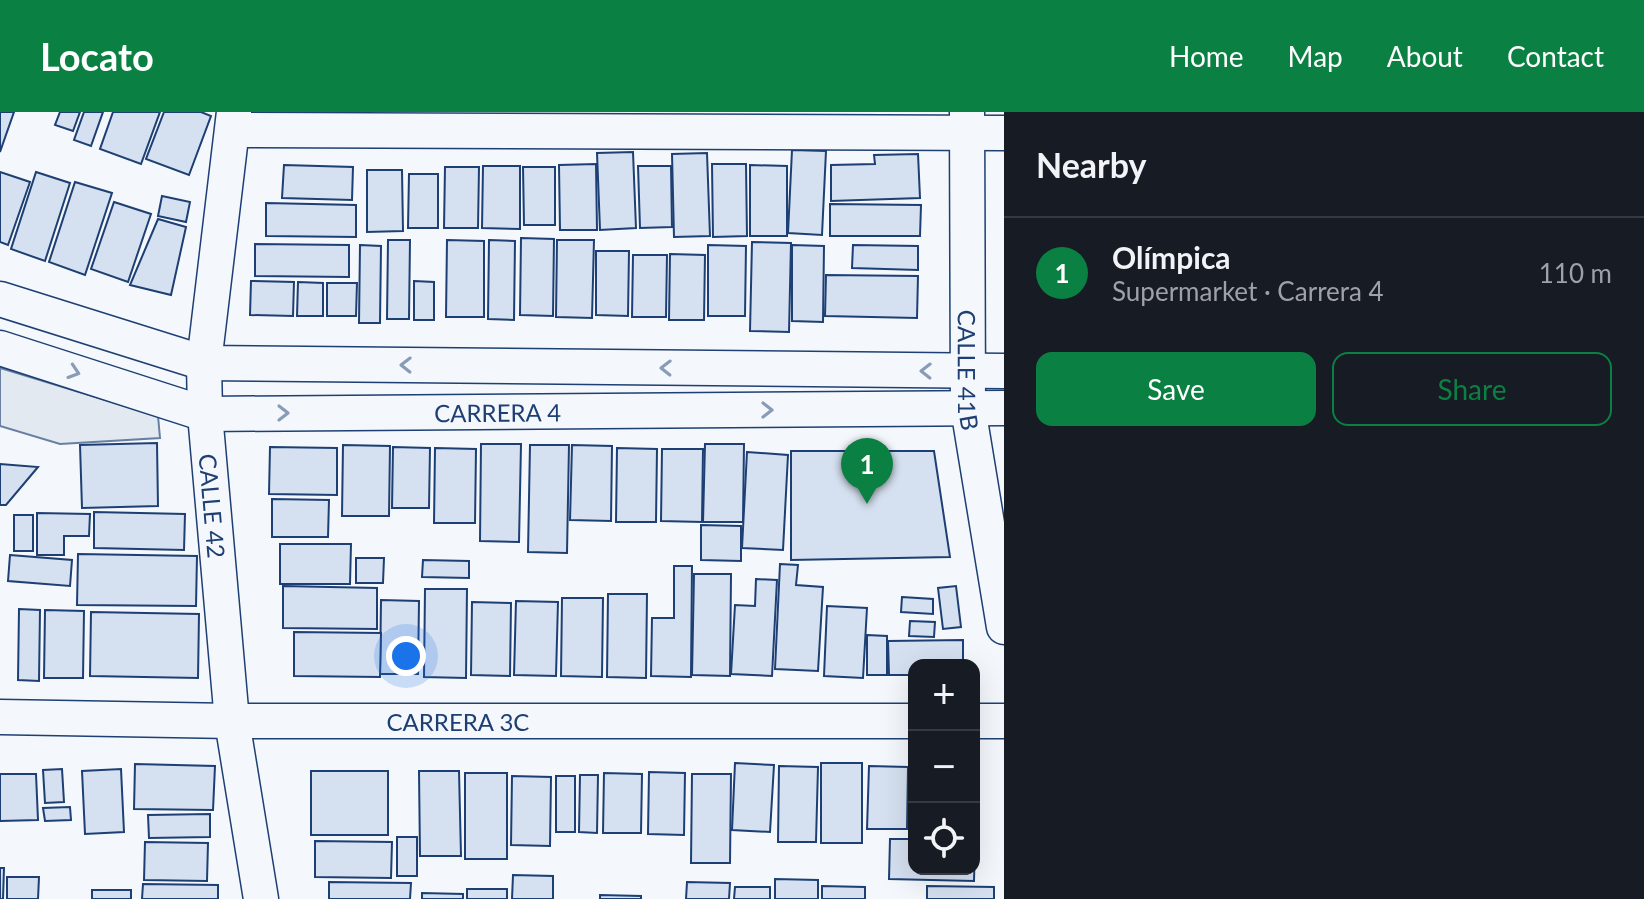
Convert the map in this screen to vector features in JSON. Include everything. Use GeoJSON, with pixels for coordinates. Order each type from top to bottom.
{"type":"FeatureCollection","features":[{"type":"Feature","properties":{"kind":"street"},"geometry":{"type":"LineString","coordinates":[[234,121],[967,123],[1004,133]]}},
{"type":"Feature","properties":{"kind":"street","name":"CALLE 42"},"geometry":{"type":"LineString","coordinates":[[234,121],[204,363],[205,414],[232,721],[261,899]]}},
{"type":"Feature","properties":{"kind":"street","name":"CALLE 41B"},"geometry":{"type":"LineString","coordinates":[[967,123],[968,408],[1004,627]]}},
{"type":"Feature","properties":{"kind":"street","name":"CARRERA 4"},"geometry":{"type":"LineString","coordinates":[[0,299],[204,363],[1004,371]]}},
{"type":"Feature","properties":{"kind":"street","name":"CARRERA 4"},"geometry":{"type":"LineString","coordinates":[[0,348],[205,414],[1004,408]]}},
{"type":"Feature","properties":{"kind":"street","name":"CARRERA 3C"},"geometry":{"type":"LineString","coordinates":[[0,717],[232,721],[908,721]]}},
{"type":"Feature","properties":{"kind":"street"},"geometry":{"type":"LineString","coordinates":[[980,721],[1004,721]]}},
{"type":"Feature","properties":{"kind":"shaded area"},"geometry":{"type":"Polygon","coordinates":[[[0,368],[158,416],[160,438],[60,444],[0,426],[0,368]]]}},
{"type":"Feature","properties":{"kind":"building"},"geometry":{"type":"Polygon","coordinates":[[[0,112],[14,112],[0,152],[0,112]]]}},
{"type":"Feature","properties":{"kind":"building"},"geometry":{"type":"Polygon","coordinates":[[[60,112],[80,112],[73,131],[55,125],[60,112]]]}},
{"type":"Feature","properties":{"kind":"building"},"geometry":{"type":"Polygon","coordinates":[[[84,112],[103,112],[91,146],[74,140],[84,112]]]}},
{"type":"Feature","properties":{"kind":"building"},"geometry":{"type":"Polygon","coordinates":[[[113,112],[160,112],[141,164],[100,149],[113,112]]]}},
{"type":"Feature","properties":{"kind":"building"},"geometry":{"type":"Polygon","coordinates":[[[164,112],[201,112],[211,116],[189,175],[146,159],[164,112]]]}},
{"type":"Feature","properties":{"kind":"building"},"geometry":{"type":"Polygon","coordinates":[[[792,150],[826,151],[822,235],[788,233],[792,150]]]}},
{"type":"Feature","properties":{"kind":"building"},"geometry":{"type":"Polygon","coordinates":[[[633,152],[636,228],[600,230],[597,153],[633,152]]]}},
{"type":"Feature","properties":{"kind":"building"},"geometry":{"type":"Polygon","coordinates":[[[707,153],[710,236],[674,237],[672,154],[707,153]]]}},
{"type":"Feature","properties":{"kind":"building"},"geometry":{"type":"Polygon","coordinates":[[[918,154],[920,198],[831,201],[831,165],[875,164],[874,155],[918,154]]]}},
{"type":"Feature","properties":{"kind":"building"},"geometry":{"type":"Polygon","coordinates":[[[596,164],[597,230],[560,230],[559,165],[596,164]]]}},
{"type":"Feature","properties":{"kind":"building"},"geometry":{"type":"Polygon","coordinates":[[[712,164],[746,164],[747,236],[713,237],[712,164]]]}},
{"type":"Feature","properties":{"kind":"building"},"geometry":{"type":"Polygon","coordinates":[[[284,165],[353,167],[352,200],[282,198],[284,165]]]}},
{"type":"Feature","properties":{"kind":"building"},"geometry":{"type":"Polygon","coordinates":[[[750,165],[787,166],[787,236],[750,236],[750,165]]]}},
{"type":"Feature","properties":{"kind":"building"},"geometry":{"type":"Polygon","coordinates":[[[483,166],[520,166],[520,229],[482,228],[483,166]]]}},
{"type":"Feature","properties":{"kind":"building"},"geometry":{"type":"Polygon","coordinates":[[[638,166],[671,166],[672,227],[640,228],[638,166]]]}},
{"type":"Feature","properties":{"kind":"building"},"geometry":{"type":"Polygon","coordinates":[[[445,167],[479,167],[478,228],[444,228],[445,167]]]}},
{"type":"Feature","properties":{"kind":"building"},"geometry":{"type":"Polygon","coordinates":[[[523,167],[555,167],[555,225],[524,225],[523,167]]]}},
{"type":"Feature","properties":{"kind":"building"},"geometry":{"type":"Polygon","coordinates":[[[367,170],[402,170],[403,231],[367,232],[367,170]]]}},
{"type":"Feature","properties":{"kind":"building"},"geometry":{"type":"Polygon","coordinates":[[[0,172],[30,182],[8,245],[0,242],[0,172]]]}},
{"type":"Feature","properties":{"kind":"building"},"geometry":{"type":"Polygon","coordinates":[[[36,172],[70,183],[45,261],[11,249],[36,172]]]}},
{"type":"Feature","properties":{"kind":"building"},"geometry":{"type":"Polygon","coordinates":[[[409,174],[438,174],[438,228],[408,228],[409,174]]]}},
{"type":"Feature","properties":{"kind":"building"},"geometry":{"type":"Polygon","coordinates":[[[75,182],[112,193],[85,275],[49,262],[75,182]]]}},
{"type":"Feature","properties":{"kind":"building"},"geometry":{"type":"Polygon","coordinates":[[[162,196],[190,202],[186,222],[158,216],[162,196]]]}},
{"type":"Feature","properties":{"kind":"building"},"geometry":{"type":"Polygon","coordinates":[[[114,202],[151,214],[128,282],[91,269],[114,202]]]}},
{"type":"Feature","properties":{"kind":"building"},"geometry":{"type":"Polygon","coordinates":[[[266,203],[356,205],[356,237],[266,236],[266,203]]]}},
{"type":"Feature","properties":{"kind":"building"},"geometry":{"type":"Polygon","coordinates":[[[830,204],[921,205],[920,236],[830,236],[830,204]]]}},
{"type":"Feature","properties":{"kind":"building"},"geometry":{"type":"Polygon","coordinates":[[[158,219],[186,227],[171,295],[130,285],[158,219]]]}},
{"type":"Feature","properties":{"kind":"building"},"geometry":{"type":"Polygon","coordinates":[[[521,238],[554,239],[553,316],[520,315],[521,238]]]}},
{"type":"Feature","properties":{"kind":"building"},"geometry":{"type":"Polygon","coordinates":[[[388,240],[410,240],[409,319],[387,319],[388,240]]]}},
{"type":"Feature","properties":{"kind":"building"},"geometry":{"type":"Polygon","coordinates":[[[447,240],[484,241],[484,317],[446,317],[447,240]]]}},
{"type":"Feature","properties":{"kind":"building"},"geometry":{"type":"Polygon","coordinates":[[[489,240],[515,241],[514,320],[488,319],[489,240]]]}},
{"type":"Feature","properties":{"kind":"building"},"geometry":{"type":"Polygon","coordinates":[[[557,240],[594,240],[592,318],[556,317],[557,240]]]}},
{"type":"Feature","properties":{"kind":"building"},"geometry":{"type":"Polygon","coordinates":[[[752,242],[791,243],[789,332],[750,331],[752,242]]]}},
{"type":"Feature","properties":{"kind":"building"},"geometry":{"type":"Polygon","coordinates":[[[255,244],[349,245],[349,277],[255,276],[255,244]]]}},
{"type":"Feature","properties":{"kind":"building"},"geometry":{"type":"Polygon","coordinates":[[[360,245],[381,246],[380,323],[359,323],[360,245]]]}},
{"type":"Feature","properties":{"kind":"building"},"geometry":{"type":"Polygon","coordinates":[[[708,245],[746,246],[745,316],[708,316],[708,245]]]}},
{"type":"Feature","properties":{"kind":"building"},"geometry":{"type":"Polygon","coordinates":[[[792,245],[824,246],[823,322],[792,321],[792,245]]]}},
{"type":"Feature","properties":{"kind":"building"},"geometry":{"type":"Polygon","coordinates":[[[853,245],[918,246],[918,270],[852,268],[853,245]]]}},
{"type":"Feature","properties":{"kind":"building"},"geometry":{"type":"Polygon","coordinates":[[[596,251],[629,251],[628,316],[596,315],[596,251]]]}},
{"type":"Feature","properties":{"kind":"building"},"geometry":{"type":"Polygon","coordinates":[[[670,254],[705,255],[704,320],[669,320],[670,254]]]}},
{"type":"Feature","properties":{"kind":"building"},"geometry":{"type":"Polygon","coordinates":[[[633,255],[667,255],[666,317],[632,317],[633,255]]]}},
{"type":"Feature","properties":{"kind":"building"},"geometry":{"type":"Polygon","coordinates":[[[826,275],[918,276],[917,318],[825,316],[826,275]]]}},
{"type":"Feature","properties":{"kind":"building"},"geometry":{"type":"Polygon","coordinates":[[[251,281],[294,282],[293,316],[250,315],[251,281]]]}},
{"type":"Feature","properties":{"kind":"building"},"geometry":{"type":"Polygon","coordinates":[[[414,281],[434,282],[434,320],[414,320],[414,281]]]}},
{"type":"Feature","properties":{"kind":"building"},"geometry":{"type":"Polygon","coordinates":[[[298,282],[323,283],[323,316],[297,316],[298,282]]]}},
{"type":"Feature","properties":{"kind":"building"},"geometry":{"type":"Polygon","coordinates":[[[327,283],[357,283],[356,316],[327,316],[327,283]]]}},
{"type":"Feature","properties":{"kind":"building"},"geometry":{"type":"Polygon","coordinates":[[[157,443],[158,506],[82,508],[80,445],[157,443]]]}},
{"type":"Feature","properties":{"kind":"building"},"geometry":{"type":"Polygon","coordinates":[[[481,444],[521,444],[519,542],[480,541],[481,444]]]}},
{"type":"Feature","properties":{"kind":"building"},"geometry":{"type":"Polygon","coordinates":[[[705,444],[744,444],[743,522],[703,522],[705,444]]]}},
{"type":"Feature","properties":{"kind":"building"},"geometry":{"type":"Polygon","coordinates":[[[343,445],[390,446],[389,516],[342,516],[343,445]]]}},
{"type":"Feature","properties":{"kind":"building"},"geometry":{"type":"Polygon","coordinates":[[[530,445],[569,445],[567,553],[528,552],[530,445]]]}},
{"type":"Feature","properties":{"kind":"building"},"geometry":{"type":"Polygon","coordinates":[[[572,445],[612,446],[611,521],[570,520],[572,445]]]}},
{"type":"Feature","properties":{"kind":"building"},"geometry":{"type":"Polygon","coordinates":[[[270,447],[337,448],[337,495],[269,494],[270,447]]]}},
{"type":"Feature","properties":{"kind":"building"},"geometry":{"type":"Polygon","coordinates":[[[393,447],[430,448],[429,508],[392,508],[393,447]]]}},
{"type":"Feature","properties":{"kind":"building"},"geometry":{"type":"Polygon","coordinates":[[[435,448],[476,449],[475,523],[434,523],[435,448]]]}},
{"type":"Feature","properties":{"kind":"building"},"geometry":{"type":"Polygon","coordinates":[[[617,448],[657,449],[656,522],[616,522],[617,448]]]}},
{"type":"Feature","properties":{"kind":"building"},"geometry":{"type":"Polygon","coordinates":[[[662,449],[703,449],[702,522],[661,521],[662,449]]]}},
{"type":"Feature","properties":{"kind":"building"},"geometry":{"type":"Polygon","coordinates":[[[791,451],[934,451],[950,557],[791,560],[791,451]]]}},
{"type":"Feature","properties":{"kind":"building"},"geometry":{"type":"Polygon","coordinates":[[[747,452],[788,455],[783,550],[742,548],[747,452]]]}},
{"type":"Feature","properties":{"kind":"building"},"geometry":{"type":"Polygon","coordinates":[[[0,464],[38,467],[6,505],[0,505],[0,464]]]}},
{"type":"Feature","properties":{"kind":"building"},"geometry":{"type":"Polygon","coordinates":[[[272,499],[329,500],[328,537],[272,537],[272,499]]]}},
{"type":"Feature","properties":{"kind":"building"},"geometry":{"type":"Polygon","coordinates":[[[94,512],[185,514],[184,550],[94,548],[94,512]]]}},
{"type":"Feature","properties":{"kind":"building"},"geometry":{"type":"Polygon","coordinates":[[[37,513],[90,514],[89,536],[64,536],[64,555],[37,555],[37,513]]]}},
{"type":"Feature","properties":{"kind":"building"},"geometry":{"type":"Polygon","coordinates":[[[14,515],[33,515],[33,551],[14,551],[14,515]]]}},
{"type":"Feature","properties":{"kind":"building"},"geometry":{"type":"Polygon","coordinates":[[[701,525],[741,526],[741,561],[701,560],[701,525]]]}},
{"type":"Feature","properties":{"kind":"building"},"geometry":{"type":"Polygon","coordinates":[[[280,544],[351,544],[350,584],[280,584],[280,544]]]}},
{"type":"Feature","properties":{"kind":"building"},"geometry":{"type":"Polygon","coordinates":[[[78,554],[197,556],[196,606],[77,605],[78,554]]]}},
{"type":"Feature","properties":{"kind":"building"},"geometry":{"type":"Polygon","coordinates":[[[10,555],[72,560],[70,586],[8,581],[10,555]]]}},
{"type":"Feature","properties":{"kind":"building"},"geometry":{"type":"Polygon","coordinates":[[[356,558],[384,558],[383,583],[356,583],[356,558]]]}},
{"type":"Feature","properties":{"kind":"building"},"geometry":{"type":"Polygon","coordinates":[[[423,560],[469,561],[469,578],[422,577],[423,560]]]}},
{"type":"Feature","properties":{"kind":"building"},"geometry":{"type":"Polygon","coordinates":[[[780,564],[798,565],[796,585],[823,587],[818,671],[775,669],[780,564]]]}},
{"type":"Feature","properties":{"kind":"building"},"geometry":{"type":"Polygon","coordinates":[[[674,566],[692,566],[691,677],[651,676],[652,618],[674,618],[674,566]]]}},
{"type":"Feature","properties":{"kind":"building"},"geometry":{"type":"Polygon","coordinates":[[[694,574],[731,574],[730,676],[692,675],[694,574]]]}},
{"type":"Feature","properties":{"kind":"building"},"geometry":{"type":"Polygon","coordinates":[[[756,579],[777,580],[772,676],[731,674],[735,605],[755,606],[756,579]]]}},
{"type":"Feature","properties":{"kind":"building"},"geometry":{"type":"Polygon","coordinates":[[[283,586],[377,588],[377,629],[283,628],[283,586]]]}},
{"type":"Feature","properties":{"kind":"building"},"geometry":{"type":"Polygon","coordinates":[[[956,586],[961,627],[943,629],[938,588],[956,586]]]}},
{"type":"Feature","properties":{"kind":"building"},"geometry":{"type":"Polygon","coordinates":[[[425,589],[467,589],[466,678],[424,677],[425,589]]]}},
{"type":"Feature","properties":{"kind":"building"},"geometry":{"type":"Polygon","coordinates":[[[608,594],[647,594],[646,678],[607,677],[608,594]]]}},
{"type":"Feature","properties":{"kind":"building"},"geometry":{"type":"Polygon","coordinates":[[[902,597],[933,599],[933,614],[901,612],[902,597]]]}},
{"type":"Feature","properties":{"kind":"building"},"geometry":{"type":"Polygon","coordinates":[[[562,598],[603,598],[602,677],[561,676],[562,598]]]}},
{"type":"Feature","properties":{"kind":"building"},"geometry":{"type":"Polygon","coordinates":[[[381,600],[419,601],[418,674],[380,674],[381,600]]]}},
{"type":"Feature","properties":{"kind":"building"},"geometry":{"type":"Polygon","coordinates":[[[516,601],[558,602],[556,676],[514,675],[516,601]]]}},
{"type":"Feature","properties":{"kind":"building"},"geometry":{"type":"Polygon","coordinates":[[[472,602],[511,603],[510,676],[471,675],[472,602]]]}},
{"type":"Feature","properties":{"kind":"building"},"geometry":{"type":"Polygon","coordinates":[[[827,606],[867,608],[863,678],[824,676],[827,606]]]}},
{"type":"Feature","properties":{"kind":"building"},"geometry":{"type":"Polygon","coordinates":[[[19,609],[40,610],[39,681],[18,680],[19,609]]]}},
{"type":"Feature","properties":{"kind":"building"},"geometry":{"type":"Polygon","coordinates":[[[45,610],[84,611],[83,678],[44,678],[45,610]]]}},
{"type":"Feature","properties":{"kind":"building"},"geometry":{"type":"Polygon","coordinates":[[[91,612],[199,614],[198,678],[90,676],[91,612]]]}},
{"type":"Feature","properties":{"kind":"building"},"geometry":{"type":"Polygon","coordinates":[[[910,621],[935,622],[934,637],[909,636],[910,621]]]}},
{"type":"Feature","properties":{"kind":"building"},"geometry":{"type":"Polygon","coordinates":[[[294,632],[381,633],[380,677],[294,676],[294,632]]]}},
{"type":"Feature","properties":{"kind":"building"},"geometry":{"type":"Polygon","coordinates":[[[867,635],[887,636],[887,675],[867,675],[867,635]]]}},
{"type":"Feature","properties":{"kind":"building"},"geometry":{"type":"Polygon","coordinates":[[[963,640],[963,659],[908,659],[908,675],[889,675],[888,641],[963,640]]]}},
{"type":"Feature","properties":{"kind":"building"},"geometry":{"type":"Polygon","coordinates":[[[735,763],[774,765],[770,832],[732,830],[735,763]]]}},
{"type":"Feature","properties":{"kind":"building"},"geometry":{"type":"Polygon","coordinates":[[[821,763],[862,763],[862,843],[821,843],[821,763]]]}},
{"type":"Feature","properties":{"kind":"building"},"geometry":{"type":"Polygon","coordinates":[[[135,764],[215,766],[213,810],[134,809],[135,764]]]}},
{"type":"Feature","properties":{"kind":"building"},"geometry":{"type":"Polygon","coordinates":[[[779,766],[818,767],[816,842],[778,842],[779,766]]]}},
{"type":"Feature","properties":{"kind":"building"},"geometry":{"type":"Polygon","coordinates":[[[869,766],[908,767],[907,829],[867,829],[869,766]]]}},
{"type":"Feature","properties":{"kind":"building"},"geometry":{"type":"Polygon","coordinates":[[[62,769],[64,802],[45,803],[43,770],[62,769]]]}},
{"type":"Feature","properties":{"kind":"building"},"geometry":{"type":"Polygon","coordinates":[[[121,769],[124,832],[85,834],[82,771],[121,769]]]}},
{"type":"Feature","properties":{"kind":"building"},"geometry":{"type":"Polygon","coordinates":[[[311,771],[388,771],[388,835],[311,835],[311,771]]]}},
{"type":"Feature","properties":{"kind":"building"},"geometry":{"type":"Polygon","coordinates":[[[419,771],[459,771],[461,856],[420,856],[419,771]]]}},
{"type":"Feature","properties":{"kind":"building"},"geometry":{"type":"Polygon","coordinates":[[[649,772],[685,773],[684,835],[648,834],[649,772]]]}},
{"type":"Feature","properties":{"kind":"building"},"geometry":{"type":"Polygon","coordinates":[[[465,773],[507,773],[507,859],[465,859],[465,773]]]}},
{"type":"Feature","properties":{"kind":"building"},"geometry":{"type":"Polygon","coordinates":[[[604,773],[642,774],[641,833],[603,833],[604,773]]]}},
{"type":"Feature","properties":{"kind":"building"},"geometry":{"type":"Polygon","coordinates":[[[0,774],[36,774],[38,820],[0,821],[0,774]]]}},
{"type":"Feature","properties":{"kind":"building"},"geometry":{"type":"Polygon","coordinates":[[[692,774],[731,774],[730,863],[691,863],[692,774]]]}},
{"type":"Feature","properties":{"kind":"building"},"geometry":{"type":"Polygon","coordinates":[[[580,775],[598,775],[597,833],[579,832],[580,775]]]}},
{"type":"Feature","properties":{"kind":"building"},"geometry":{"type":"Polygon","coordinates":[[[512,776],[551,777],[550,846],[511,845],[512,776]]]}},
{"type":"Feature","properties":{"kind":"building"},"geometry":{"type":"Polygon","coordinates":[[[556,776],[575,776],[575,832],[556,832],[556,776]]]}},
{"type":"Feature","properties":{"kind":"building"},"geometry":{"type":"Polygon","coordinates":[[[70,807],[71,820],[45,821],[43,808],[70,807]]]}},
{"type":"Feature","properties":{"kind":"building"},"geometry":{"type":"Polygon","coordinates":[[[210,814],[210,837],[149,838],[148,815],[210,814]]]}},
{"type":"Feature","properties":{"kind":"building"},"geometry":{"type":"Polygon","coordinates":[[[397,837],[417,837],[417,876],[397,876],[397,837]]]}},
{"type":"Feature","properties":{"kind":"building"},"geometry":{"type":"Polygon","coordinates":[[[890,839],[908,839],[908,875],[974,875],[974,881],[889,879],[890,839]]]}},
{"type":"Feature","properties":{"kind":"building"},"geometry":{"type":"Polygon","coordinates":[[[315,841],[392,842],[391,878],[315,877],[315,841]]]}},
{"type":"Feature","properties":{"kind":"building"},"geometry":{"type":"Polygon","coordinates":[[[145,842],[208,843],[207,881],[144,880],[145,842]]]}},
{"type":"Feature","properties":{"kind":"building"},"geometry":{"type":"Polygon","coordinates":[[[0,868],[4,868],[3,899],[0,899],[0,868]]]}},
{"type":"Feature","properties":{"kind":"building"},"geometry":{"type":"Polygon","coordinates":[[[513,875],[553,876],[553,899],[512,899],[513,875]]]}},
{"type":"Feature","properties":{"kind":"building"},"geometry":{"type":"Polygon","coordinates":[[[7,877],[39,877],[38,899],[7,899],[7,877]]]}},
{"type":"Feature","properties":{"kind":"building"},"geometry":{"type":"Polygon","coordinates":[[[775,879],[818,880],[818,899],[775,899],[775,879]]]}},
{"type":"Feature","properties":{"kind":"building"},"geometry":{"type":"Polygon","coordinates":[[[329,882],[411,883],[410,899],[329,899],[329,882]]]}},
{"type":"Feature","properties":{"kind":"building"},"geometry":{"type":"Polygon","coordinates":[[[687,882],[730,883],[729,899],[686,899],[687,882]]]}},
{"type":"Feature","properties":{"kind":"building"},"geometry":{"type":"Polygon","coordinates":[[[143,884],[218,885],[218,899],[142,899],[143,884]]]}},
{"type":"Feature","properties":{"kind":"building"},"geometry":{"type":"Polygon","coordinates":[[[822,886],[865,887],[865,899],[822,899],[822,886]]]}},
{"type":"Feature","properties":{"kind":"building"},"geometry":{"type":"Polygon","coordinates":[[[927,886],[994,887],[994,899],[927,899],[927,886]]]}},
{"type":"Feature","properties":{"kind":"building"},"geometry":{"type":"Polygon","coordinates":[[[735,887],[770,887],[770,899],[734,899],[735,887]]]}},
{"type":"Feature","properties":{"kind":"building"},"geometry":{"type":"Polygon","coordinates":[[[467,889],[507,889],[507,899],[467,899],[467,889]]]}},
{"type":"Feature","properties":{"kind":"building"},"geometry":{"type":"Polygon","coordinates":[[[92,890],[131,890],[131,899],[92,899],[92,890]]]}},
{"type":"Feature","properties":{"kind":"building"},"geometry":{"type":"Polygon","coordinates":[[[422,893],[463,894],[463,899],[422,899],[422,893]]]}},
{"type":"Feature","properties":{"kind":"building"},"geometry":{"type":"Polygon","coordinates":[[[600,895],[641,896],[641,899],[600,899],[600,895]]]}},
{"type":"Feature","properties":{"kind":"place","name":"Olímpica"},"geometry":{"type":"Point","coordinates":[867,504]}}]}
